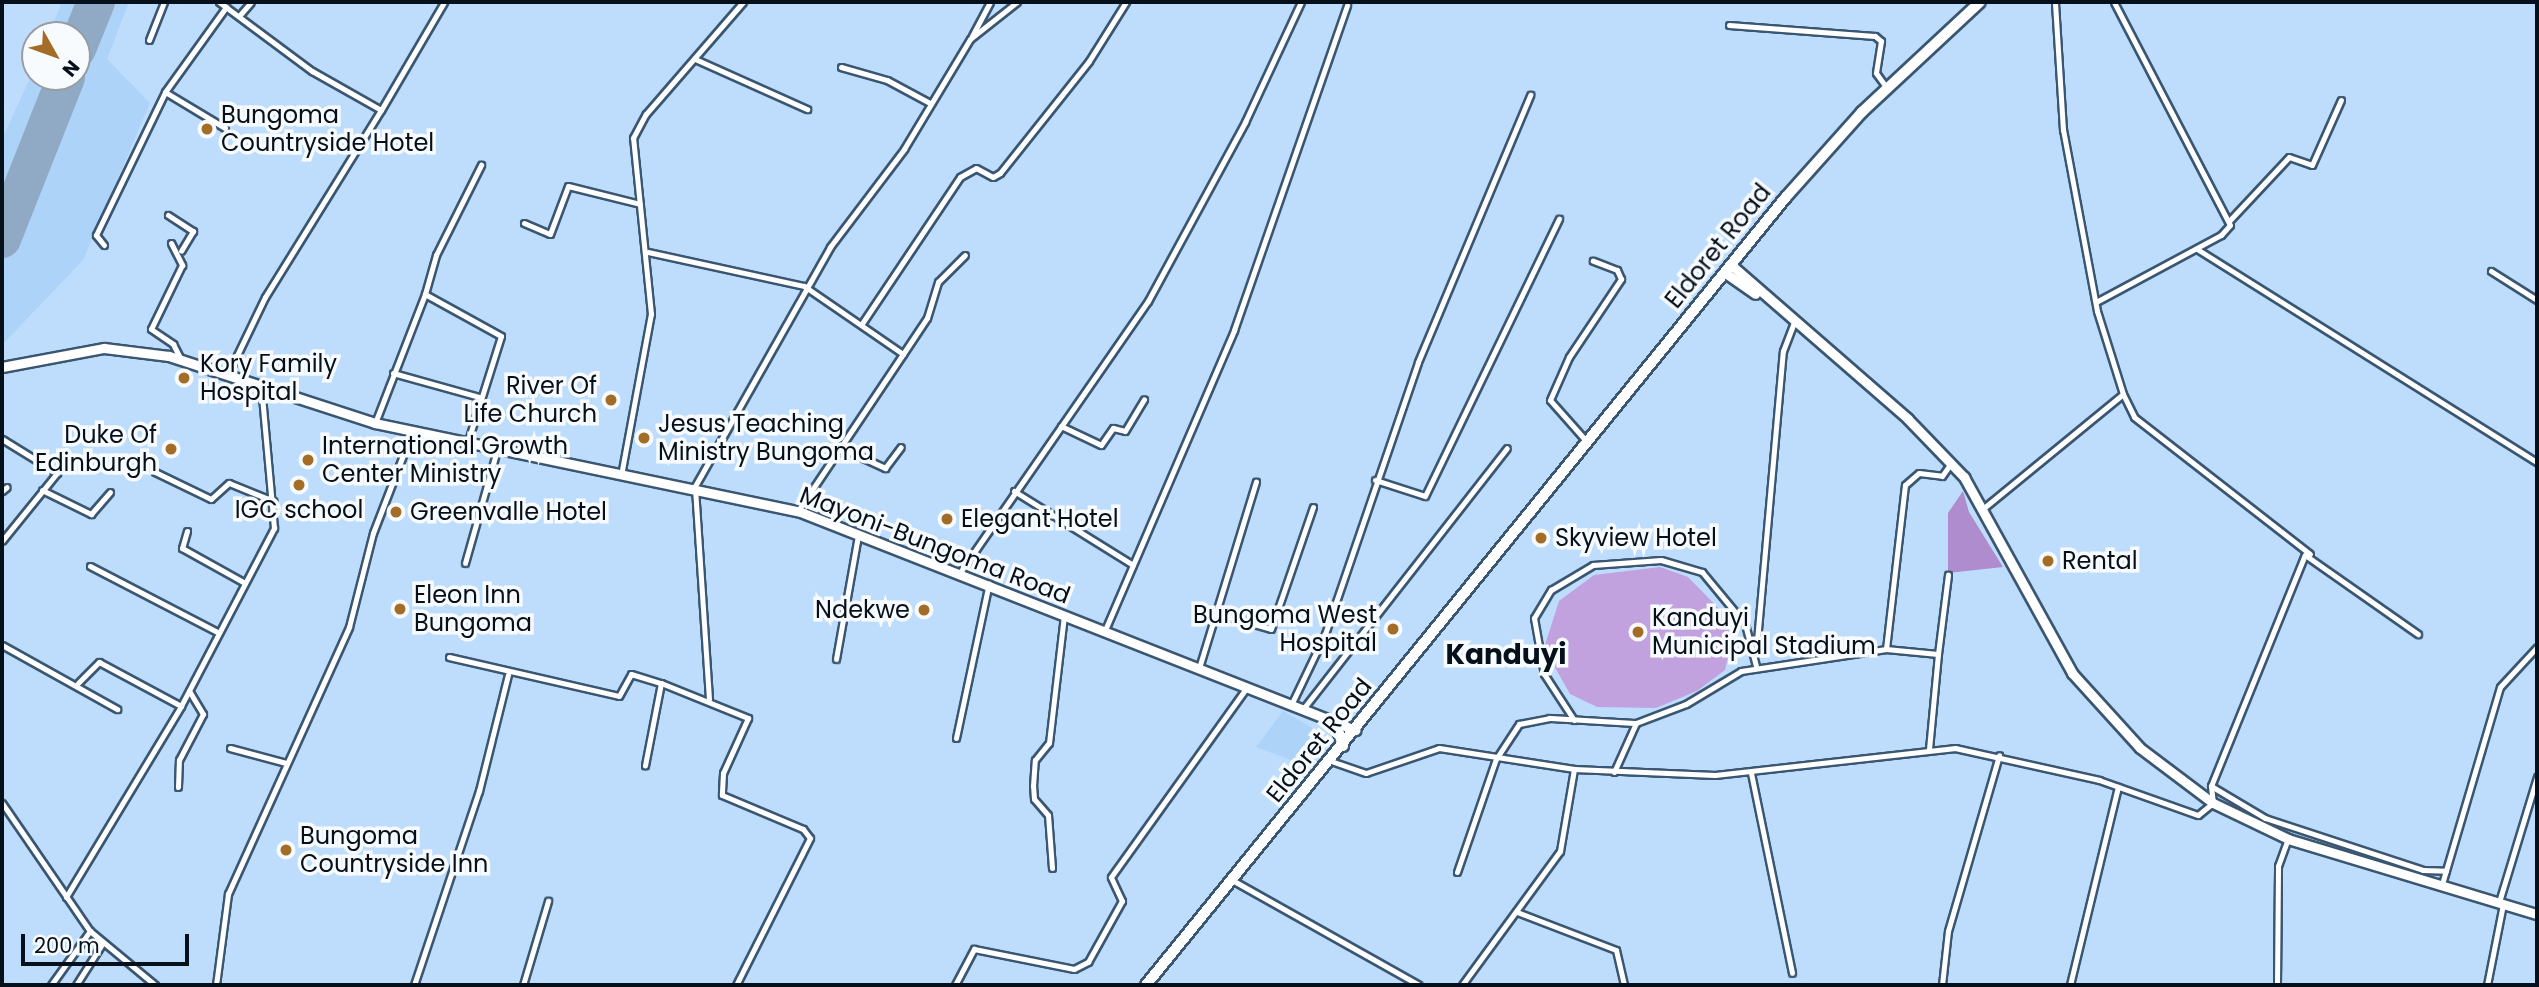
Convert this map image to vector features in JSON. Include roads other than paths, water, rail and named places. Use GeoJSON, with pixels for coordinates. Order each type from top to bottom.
{"type":"FeatureCollection","features":[{"type":"Feature","properties":{"kind":"highway","name":"Eldoret Road"},"geometry":{"type":"LineString","coordinates":[[1146,985],[1729,270],[1873,103],[1980,2]]}},
{"type":"Feature","properties":{"kind":"highway"},"geometry":{"type":"LineString","coordinates":[[1336,723],[1343,746]]}},
{"type":"Feature","properties":{"kind":"main road"},"geometry":{"type":"LineString","coordinates":[[1729,270],[1794,323],[1951,462],[1985,508],[2083,690],[2140,748],[2213,803],[2288,839],[2537,914]]}},
{"type":"Feature","properties":{"kind":"main road","name":"Mayoni-Bungoma Road"},"geometry":{"type":"LineString","coordinates":[[2,367],[104,348],[180,358],[227,376],[375,423],[497,450],[622,470],[798,511],[961,571],[1064,615],[1314,713]]}},
{"type":"Feature","properties":{"kind":"main road"},"geometry":{"type":"LineString","coordinates":[[1314,713],[1357,728]]}},
{"type":"Feature","properties":{"kind":"main road"},"geometry":{"type":"LineString","coordinates":[[1314,713],[1336,723],[1357,728]]}},
{"type":"Feature","properties":{"kind":"street"},"geometry":{"type":"LineString","coordinates":[[149,40],[164,2]]}},
{"type":"Feature","properties":{"kind":"street"},"geometry":{"type":"LineString","coordinates":[[219,2],[312,71],[381,110]]}},
{"type":"Feature","properties":{"kind":"street"},"geometry":{"type":"LineString","coordinates":[[239,16],[251,2]]}},
{"type":"Feature","properties":{"kind":"street"},"geometry":{"type":"LineString","coordinates":[[227,376],[302,233],[381,110],[444,2]]}},
{"type":"Feature","properties":{"kind":"street"},"geometry":{"type":"LineString","coordinates":[[622,470],[650,329],[648,252],[633,138],[743,2]]}},
{"type":"Feature","properties":{"kind":"street"},"geometry":{"type":"LineString","coordinates":[[709,699],[695,486],[804,286],[904,149],[928,102],[970,39],[990,2]]}},
{"type":"Feature","properties":{"kind":"street"},"geometry":{"type":"LineString","coordinates":[[970,39],[1017,2]]}},
{"type":"Feature","properties":{"kind":"street"},"geometry":{"type":"LineString","coordinates":[[863,321],[960,177],[976,168],[993,177],[1000,173],[1089,61],[1126,2]]}},
{"type":"Feature","properties":{"kind":"street"},"geometry":{"type":"LineString","coordinates":[[961,571],[1148,301],[1245,121],[1301,2]]}},
{"type":"Feature","properties":{"kind":"street"},"geometry":{"type":"LineString","coordinates":[[2055,2],[2063,130],[2096,302],[2123,394],[2134,417],[2418,634]]}},
{"type":"Feature","properties":{"kind":"street"},"geometry":{"type":"LineString","coordinates":[[2114,2],[2230,220]]}},
{"type":"Feature","properties":{"kind":"street"},"geometry":{"type":"LineString","coordinates":[[1105,630],[1234,330],[1347,5]]}},
{"type":"Feature","properties":{"kind":"street"},"geometry":{"type":"LineString","coordinates":[[104,244],[96,235],[165,92],[226,7]]}},
{"type":"Feature","properties":{"kind":"street"},"geometry":{"type":"LineString","coordinates":[[1729,25],[1875,36],[1881,41],[1877,73],[1888,88]]}},
{"type":"Feature","properties":{"kind":"street"},"geometry":{"type":"LineString","coordinates":[[695,59],[807,109]]}},
{"type":"Feature","properties":{"kind":"street"},"geometry":{"type":"LineString","coordinates":[[841,67],[887,80],[928,102]]}},
{"type":"Feature","properties":{"kind":"street"},"geometry":{"type":"LineString","coordinates":[[165,92],[225,128]]}},
{"type":"Feature","properties":{"kind":"street"},"geometry":{"type":"LineString","coordinates":[[1291,705],[1325,634],[1375,480],[1530,95]]}},
{"type":"Feature","properties":{"kind":"street"},"geometry":{"type":"LineString","coordinates":[[2096,302],[2226,232],[2230,220],[2289,157],[2312,165],[2341,100]]}},
{"type":"Feature","properties":{"kind":"street"},"geometry":{"type":"LineString","coordinates":[[375,423],[425,294],[436,255],[481,165]]}},
{"type":"Feature","properties":{"kind":"street"},"geometry":{"type":"LineString","coordinates":[[524,222],[550,234],[568,186],[640,204]]}},
{"type":"Feature","properties":{"kind":"street"},"geometry":{"type":"LineString","coordinates":[[168,215],[193,231],[181,251],[183,264],[150,329],[173,344],[180,358]]}},
{"type":"Feature","properties":{"kind":"street"},"geometry":{"type":"LineString","coordinates":[[1375,480],[1425,496],[1559,219]]}},
{"type":"Feature","properties":{"kind":"street"},"geometry":{"type":"LineString","coordinates":[[171,243],[181,251]]}},
{"type":"Feature","properties":{"kind":"street"},"geometry":{"type":"LineString","coordinates":[[2197,249],[2537,462]]}},
{"type":"Feature","properties":{"kind":"street"},"geometry":{"type":"LineString","coordinates":[[648,252],[804,286],[863,321],[903,354]]}},
{"type":"Feature","properties":{"kind":"street"},"geometry":{"type":"LineString","coordinates":[[798,511],[927,318],[938,282],[965,255]]}},
{"type":"Feature","properties":{"kind":"street"},"geometry":{"type":"LineString","coordinates":[[1588,443],[1550,400],[1569,357],[1621,279],[1617,270],[1593,261]]}},
{"type":"Feature","properties":{"kind":"street"},"geometry":{"type":"LineString","coordinates":[[2491,271],[2537,300]]}},
{"type":"Feature","properties":{"kind":"street"},"geometry":{"type":"LineString","coordinates":[[425,294],[500,333],[467,444]]}},
{"type":"Feature","properties":{"kind":"street"},"geometry":{"type":"LineString","coordinates":[[1756,666],[1783,351],[1794,323]]}},
{"type":"Feature","properties":{"kind":"street"},"geometry":{"type":"LineString","coordinates":[[393,373],[480,397]]}},
{"type":"Feature","properties":{"kind":"street"},"geometry":{"type":"LineString","coordinates":[[66,897],[181,706],[274,528],[261,386]]}},
{"type":"Feature","properties":{"kind":"street"},"geometry":{"type":"LineString","coordinates":[[1985,508],[2123,394]]}},
{"type":"Feature","properties":{"kind":"street"},"geometry":{"type":"LineString","coordinates":[[1061,426],[1101,445],[1113,428],[1125,431],[1144,399]]}},
{"type":"Feature","properties":{"kind":"street"},"geometry":{"type":"LineString","coordinates":[[216,985],[228,894],[349,627],[373,533],[412,432]]}},
{"type":"Feature","properties":{"kind":"street"},"geometry":{"type":"LineString","coordinates":[[2,439],[56,471],[2,541]]}},
{"type":"Feature","properties":{"kind":"street"},"geometry":{"type":"LineString","coordinates":[[839,447],[885,468],[901,447]]}},
{"type":"Feature","properties":{"kind":"street"},"geometry":{"type":"LineString","coordinates":[[1303,709],[1507,448]]}},
{"type":"Feature","properties":{"kind":"street"},"geometry":{"type":"LineString","coordinates":[[465,563],[497,450]]}},
{"type":"Feature","properties":{"kind":"street"},"geometry":{"type":"LineString","coordinates":[[1886,649],[1905,485],[1919,473],[1942,476],[1951,462]]}},
{"type":"Feature","properties":{"kind":"street"},"geometry":{"type":"LineString","coordinates":[[155,472],[211,499],[229,483],[273,501]]}},
{"type":"Feature","properties":{"kind":"street"},"geometry":{"type":"LineString","coordinates":[[1199,668],[1212,612],[1255,482]]}},
{"type":"Feature","properties":{"kind":"street"},"geometry":{"type":"LineString","coordinates":[[42,490],[91,514],[110,492]]}},
{"type":"Feature","properties":{"kind":"street"},"geometry":{"type":"LineString","coordinates":[[1014,491],[1133,565]]}},
{"type":"Feature","properties":{"kind":"street"},"geometry":{"type":"LineString","coordinates":[[1212,612],[1271,629],[1313,507]]}},
{"type":"Feature","properties":{"kind":"street"},"geometry":{"type":"LineString","coordinates":[[187,531],[182,548],[245,583]]}},
{"type":"Feature","properties":{"kind":"street"},"geometry":{"type":"LineString","coordinates":[[836,659],[859,532]]}},
{"type":"Feature","properties":{"kind":"street"},"geometry":{"type":"LineString","coordinates":[[1331,761],[1366,773],[1439,748],[1496,759],[1574,769],[1751,773],[1929,749],[1999,755],[2118,787],[2198,815],[2213,803],[2211,786],[2310,554]]}},
{"type":"Feature","properties":{"kind":"street"},"geometry":{"type":"LineString","coordinates":[[1574,720],[1544,674],[1534,618],[1550,590],[1593,565],[1661,559],[1702,572],[1745,624],[1756,666]]}},
{"type":"Feature","properties":{"kind":"street"},"geometry":{"type":"LineString","coordinates":[[90,566],[219,633]]}},
{"type":"Feature","properties":{"kind":"street"},"geometry":{"type":"LineString","coordinates":[[1929,749],[1948,575]]}},
{"type":"Feature","properties":{"kind":"street"},"geometry":{"type":"LineString","coordinates":[[956,738],[989,583]]}},
{"type":"Feature","properties":{"kind":"street"},"geometry":{"type":"LineString","coordinates":[[1052,868],[1048,815],[1034,799],[1033,786],[1035,760],[1049,743],[1064,615]]}},
{"type":"Feature","properties":{"kind":"street"},"geometry":{"type":"LineString","coordinates":[[2,645],[78,683],[117,709]]}},
{"type":"Feature","properties":{"kind":"street"},"geometry":{"type":"LineString","coordinates":[[2442,884],[2500,687],[2537,647]]}},
{"type":"Feature","properties":{"kind":"street"},"geometry":{"type":"LineString","coordinates":[[1457,872],[1496,759],[1520,724],[1574,720],[1636,723],[1756,666],[1886,649],[1938,654]]}},
{"type":"Feature","properties":{"kind":"street"},"geometry":{"type":"LineString","coordinates":[[449,657],[508,675],[619,696],[631,674],[709,699],[750,723],[723,773],[724,799],[803,829],[810,838],[736,985]]}},
{"type":"Feature","properties":{"kind":"street"},"geometry":{"type":"LineString","coordinates":[[78,683],[99,662],[181,706]]}},
{"type":"Feature","properties":{"kind":"street"},"geometry":{"type":"LineString","coordinates":[[414,985],[479,791],[508,675]]}},
{"type":"Feature","properties":{"kind":"street"},"geometry":{"type":"LineString","coordinates":[[645,765],[661,683]]}},
{"type":"Feature","properties":{"kind":"street"},"geometry":{"type":"LineString","coordinates":[[955,985],[974,949],[1074,969],[1088,962],[1122,901],[1111,877],[1247,687]]}},
{"type":"Feature","properties":{"kind":"street"},"geometry":{"type":"LineString","coordinates":[[178,786],[182,750],[202,719],[189,691]]}},
{"type":"Feature","properties":{"kind":"street"},"geometry":{"type":"LineString","coordinates":[[1614,772],[1636,723]]}},
{"type":"Feature","properties":{"kind":"street"},"geometry":{"type":"LineString","coordinates":[[230,748],[286,764]]}},
{"type":"Feature","properties":{"kind":"street"},"geometry":{"type":"LineString","coordinates":[[1942,985],[1948,930],[1999,755]]}},
{"type":"Feature","properties":{"kind":"street"},"geometry":{"type":"LineString","coordinates":[[1462,985],[1560,852],[1574,769]]}},
{"type":"Feature","properties":{"kind":"street"},"geometry":{"type":"LineString","coordinates":[[1751,773],[1792,974]]}},
{"type":"Feature","properties":{"kind":"street"},"geometry":{"type":"LineString","coordinates":[[2487,985],[2501,903],[2537,778]]}},
{"type":"Feature","properties":{"kind":"street"},"geometry":{"type":"LineString","coordinates":[[2211,786],[2265,818],[2423,870],[2446,871]]}},
{"type":"Feature","properties":{"kind":"street"},"geometry":{"type":"LineString","coordinates":[[2070,985],[2118,787]]}},
{"type":"Feature","properties":{"kind":"street"},"geometry":{"type":"LineString","coordinates":[[2,803],[90,931],[102,944],[155,985]]}},
{"type":"Feature","properties":{"kind":"street"},"geometry":{"type":"LineString","coordinates":[[2277,985],[2278,866],[2288,839]]}},
{"type":"Feature","properties":{"kind":"street"},"geometry":{"type":"LineString","coordinates":[[2380,866],[2384,855]]}},
{"type":"Feature","properties":{"kind":"street"},"geometry":{"type":"LineString","coordinates":[[1232,880],[1419,985]]}},
{"type":"Feature","properties":{"kind":"street"},"geometry":{"type":"LineString","coordinates":[[523,985],[548,901]]}},
{"type":"Feature","properties":{"kind":"street"},"geometry":{"type":"LineString","coordinates":[[1517,912],[1616,950],[1624,985]]}},
{"type":"Feature","properties":{"kind":"street"},"geometry":{"type":"LineString","coordinates":[[51,985],[90,931]]}},
{"type":"Feature","properties":{"kind":"street"},"geometry":{"type":"LineString","coordinates":[[76,985],[102,944]]}},
{"type":"Feature","properties":{"kind":"place","name":"Bungoma Countryside Hotel"},"geometry":{"type":"Point","coordinates":[207,129]}},
{"type":"Feature","properties":{"kind":"place","name":"Kory Family Hospital"},"geometry":{"type":"Point","coordinates":[184,378]}},
{"type":"Feature","properties":{"kind":"place","name":"River Of Life Church"},"geometry":{"type":"Point","coordinates":[611,400]}},
{"type":"Feature","properties":{"kind":"place","name":"Jesus Teaching Ministry Bungoma"},"geometry":{"type":"Point","coordinates":[644,438]}},
{"type":"Feature","properties":{"kind":"place","name":"Duke Of Edinburgh"},"geometry":{"type":"Point","coordinates":[171,449]}},
{"type":"Feature","properties":{"kind":"place","name":"International Growth Center Ministry"},"geometry":{"type":"Point","coordinates":[308,460]}},
{"type":"Feature","properties":{"kind":"place","name":"IGC school"},"geometry":{"type":"Point","coordinates":[299,485]}},
{"type":"Feature","properties":{"kind":"place","name":"Greenvalle Hotel"},"geometry":{"type":"Point","coordinates":[396,512]}},
{"type":"Feature","properties":{"kind":"place","name":"Elegant Hotel"},"geometry":{"type":"Point","coordinates":[947,519]}},
{"type":"Feature","properties":{"kind":"place","name":"Skyview Hotel"},"geometry":{"type":"Point","coordinates":[1541,538]}},
{"type":"Feature","properties":{"kind":"place","name":"Rental"},"geometry":{"type":"Point","coordinates":[2048,561]}},
{"type":"Feature","properties":{"kind":"place","name":"Eleon Inn Bungoma"},"geometry":{"type":"Point","coordinates":[400,609]}},
{"type":"Feature","properties":{"kind":"place","name":"Ndekwe"},"geometry":{"type":"Point","coordinates":[924,610]}},
{"type":"Feature","properties":{"kind":"place","name":"Bungoma West Hospital"},"geometry":{"type":"Point","coordinates":[1393,629]}},
{"type":"Feature","properties":{"kind":"place","name":"Kanduyi Municipal Stadium"},"geometry":{"type":"Point","coordinates":[1638,632]}},
{"type":"Feature","properties":{"kind":"place","name":"Bungoma Countryside Inn"},"geometry":{"type":"Point","coordinates":[286,850]}},
{"type":"Feature","properties":{"kind":"district","name":"Kanduyi"},"geometry":{"type":"Point","coordinates":[1506,655]}}]}
